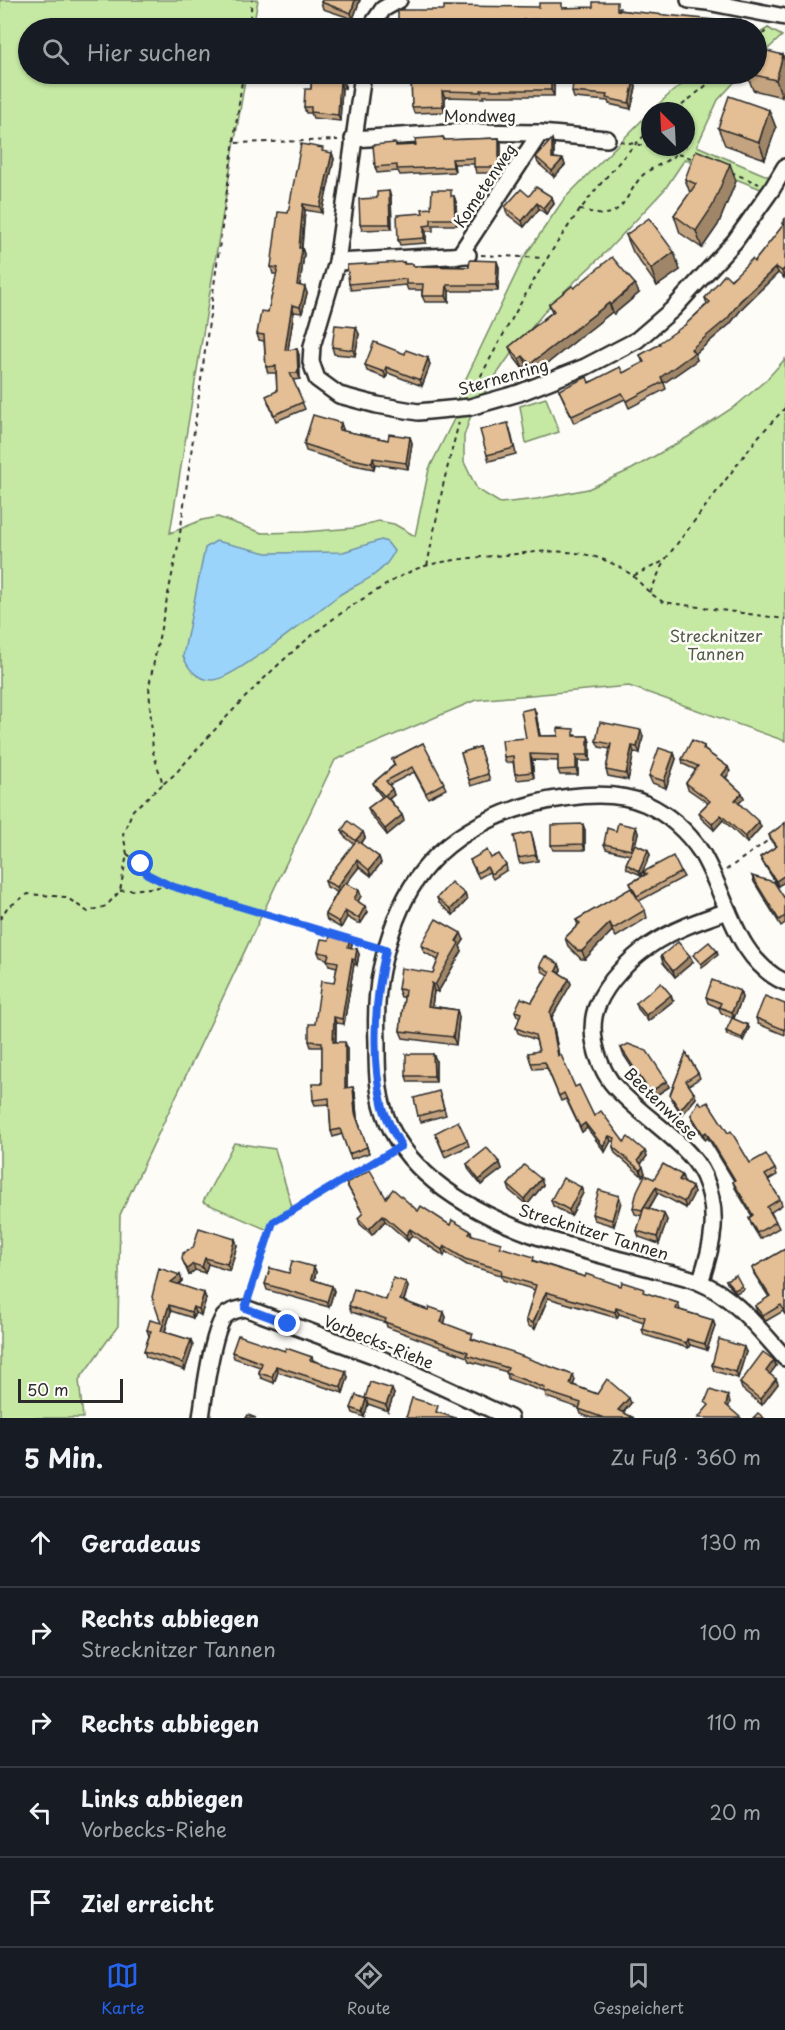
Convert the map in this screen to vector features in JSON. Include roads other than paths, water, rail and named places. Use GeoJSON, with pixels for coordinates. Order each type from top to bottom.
{"type":"FeatureCollection","features":[{"type":"Feature","properties":{"kind":"street"},"geometry":{"type":"LineString","coordinates":[[377,18],[383,9],[399,0]]}},
{"type":"Feature","properties":{"kind":"street"},"geometry":{"type":"LineString","coordinates":[[689,0],[785,17]]}},
{"type":"Feature","properties":{"kind":"street","name":"Sternenring"},"geometry":{"type":"LineString","coordinates":[[361,84],[336,262],[312,346],[310,362],[317,379],[339,395],[377,405],[418,412],[463,407],[519,393],[555,380],[637,340],[673,309],[735,241],[772,189],[785,166]]}},
{"type":"Feature","properties":{"kind":"street","name":"Mondweg"},"geometry":{"type":"LineString","coordinates":[[353,139],[464,132],[540,133],[607,139]]}},
{"type":"Feature","properties":{"kind":"street","name":"Kometenweg"},"geometry":{"type":"LineString","coordinates":[[336,262],[465,256],[540,133]]}},
{"type":"Feature","properties":{"kind":"street","name":"Strecknitzer Tannen"},"geometry":{"type":"LineString","coordinates":[[785,982],[772,976],[750,956],[701,852],[684,832],[667,816],[644,803],[615,796],[595,796],[551,801],[504,813],[469,829],[441,850],[420,873],[406,897],[386,950],[379,981],[376,1017],[377,1073],[382,1105],[401,1146],[435,1181],[456,1197],[487,1215],[534,1235],[700,1282],[730,1300],[755,1323],[785,1358]]}},
{"type":"Feature","properties":{"kind":"street","name":"Beetenwiese"},"geometry":{"type":"LineString","coordinates":[[700,1282],[714,1234],[710,1193],[703,1173],[690,1155],[610,1081],[598,1058],[593,1030],[597,1004],[619,971],[649,946],[694,923],[728,912]]}},
{"type":"Feature","properties":{"kind":"street","name":"Vorbecks-Riehe"},"geometry":{"type":"LineString","coordinates":[[201,1418],[207,1376],[219,1329],[224,1318],[238,1309],[373,1355],[510,1418]]}},
{"type":"Feature","properties":{"kind":"water"},"geometry":{"type":"Polygon","coordinates":[[[381,540],[387,542],[394,551],[380,570],[338,596],[256,658],[223,677],[213,680],[198,676],[188,665],[183,656],[205,548],[216,541],[267,553],[343,552],[381,540]]]}}]}
